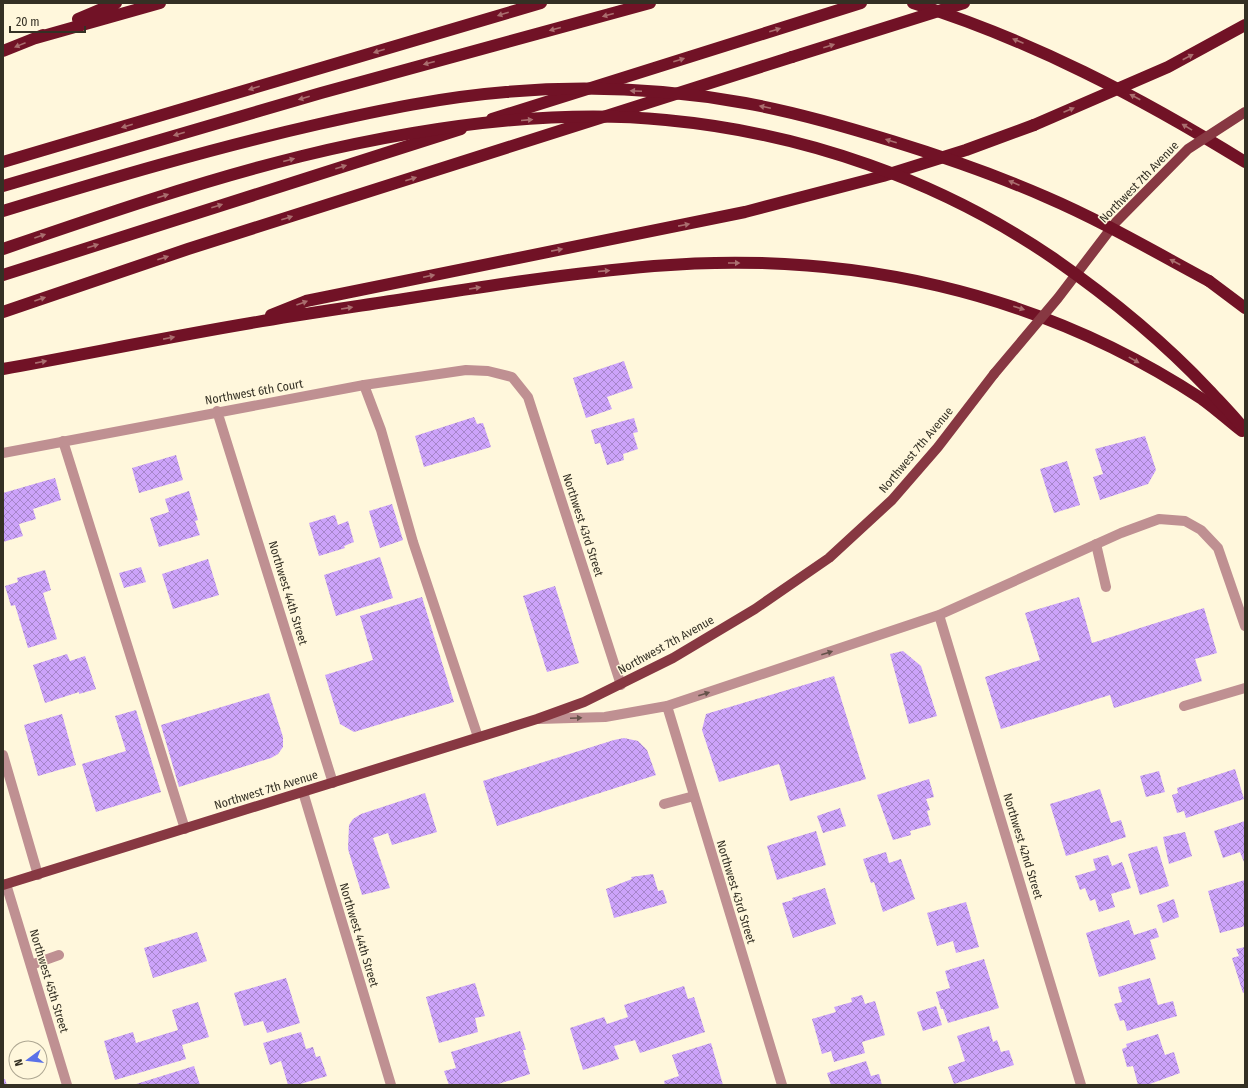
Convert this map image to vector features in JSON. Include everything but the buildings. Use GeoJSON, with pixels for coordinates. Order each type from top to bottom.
{"type":"FeatureCollection","features":[{"type":"Feature","properties":{"kind":"highway"},"geometry":{"type":"LineString","coordinates":[[3,52],[116,3]]}},
{"type":"Feature","properties":{"kind":"highway"},"geometry":{"type":"LineString","coordinates":[[36,38],[160,3]]}},
{"type":"Feature","properties":{"kind":"highway"},"geometry":{"type":"LineString","coordinates":[[3,162],[540,3]]}},
{"type":"Feature","properties":{"kind":"highway"},"geometry":{"type":"LineString","coordinates":[[3,186],[314,95],[650,3]]}},
{"type":"Feature","properties":{"kind":"highway"},"geometry":{"type":"LineString","coordinates":[[3,275],[861,3]]}},
{"type":"Feature","properties":{"kind":"highway"},"geometry":{"type":"LineString","coordinates":[[913,3],[992,30],[1091,74],[1169,116],[1245,162]]}},
{"type":"Feature","properties":{"kind":"highway"},"geometry":{"type":"LineString","coordinates":[[3,312],[188,249],[964,3]]}},
{"type":"Feature","properties":{"kind":"highway"},"geometry":{"type":"LineString","coordinates":[[253,322],[306,301],[745,212],[883,176],[966,150],[1034,125],[1168,67],[1245,25]]}},
{"type":"Feature","properties":{"kind":"highway"},"geometry":{"type":"LineString","coordinates":[[3,211],[212,149],[359,115],[438,100],[507,92],[559,89],[676,93],[745,103],[803,115],[926,152],[992,174],[1050,198],[1209,281],[1245,302]]}},
{"type":"Feature","properties":{"kind":"highway"},"geometry":{"type":"LineString","coordinates":[[3,249],[173,192],[280,162],[364,142],[483,124],[530,120],[613,117],[665,120],[717,126],[765,135],[815,147],[921,185],[976,211],[1040,250],[1089,283],[1135,320],[1187,368],[1245,432]]}},
{"type":"Feature","properties":{"kind":"highway"},"geometry":{"type":"LineString","coordinates":[[3,370],[253,322],[497,284],[584,273],[657,266],[782,264],[834,268],[926,282],[1030,312],[1100,341],[1140,363],[1203,400],[1245,432]]}},
{"type":"Feature","properties":{"kind":"highway"},"geometry":{"type":"LineString","coordinates":[[1209,281],[1245,308]]}},
{"type":"Feature","properties":{"kind":"main road","name":"Northwest 7th Avenue"},"geometry":{"type":"LineString","coordinates":[[5,885],[537,719],[584,702],[621,685],[711,636],[792,585],[829,558],[892,500],[938,447],[994,374],[1058,298],[1116,222],[1188,149],[1245,112]]}},
{"type":"Feature","properties":{"kind":"street","name":"Northwest 6th Court"},"geometry":{"type":"LineString","coordinates":[[3,453],[217,411],[364,385],[466,370],[488,371],[512,377]]}},
{"type":"Feature","properties":{"kind":"street","name":"Northwest 43rd Street"},"geometry":{"type":"LineString","coordinates":[[512,377],[528,397],[621,685]]}},
{"type":"Feature","properties":{"kind":"street"},"geometry":{"type":"LineString","coordinates":[[364,385],[381,430],[413,542],[478,737]]}},
{"type":"Feature","properties":{"kind":"street","name":"Northwest 44th Street"},"geometry":{"type":"LineString","coordinates":[[217,411],[333,783]]}},
{"type":"Feature","properties":{"kind":"street"},"geometry":{"type":"LineString","coordinates":[[63,441],[184,829]]}},
{"type":"Feature","properties":{"kind":"street","name":"Northwest 7th Avenue"},"geometry":{"type":"LineString","coordinates":[[537,719],[605,717],[666,706],[939,615],[1121,533],[1159,519],[1185,521],[1201,530],[1218,548],[1245,626]]}},
{"type":"Feature","properties":{"kind":"street"},"geometry":{"type":"LineString","coordinates":[[1096,544],[1106,587]]}},
{"type":"Feature","properties":{"kind":"street","name":"Northwest 42nd Street"},"geometry":{"type":"LineString","coordinates":[[939,615],[1081,1085]]}},
{"type":"Feature","properties":{"kind":"street"},"geometry":{"type":"LineString","coordinates":[[1184,706],[1245,688]]}},
{"type":"Feature","properties":{"kind":"street","name":"Northwest 43rd Street"},"geometry":{"type":"LineString","coordinates":[[666,706],[782,1085]]}},
{"type":"Feature","properties":{"kind":"street"},"geometry":{"type":"LineString","coordinates":[[3,754],[38,875]]}},
{"type":"Feature","properties":{"kind":"street","name":"Northwest 44th Street"},"geometry":{"type":"LineString","coordinates":[[303,792],[391,1085]]}},
{"type":"Feature","properties":{"kind":"street"},"geometry":{"type":"LineString","coordinates":[[664,804],[694,796]]}},
{"type":"Feature","properties":{"kind":"street","name":"Northwest 45th Street"},"geometry":{"type":"LineString","coordinates":[[5,885],[31,964],[67,1085]]}},
{"type":"Feature","properties":{"kind":"street"},"geometry":{"type":"LineString","coordinates":[[31,964],[60,955]]}}]}
